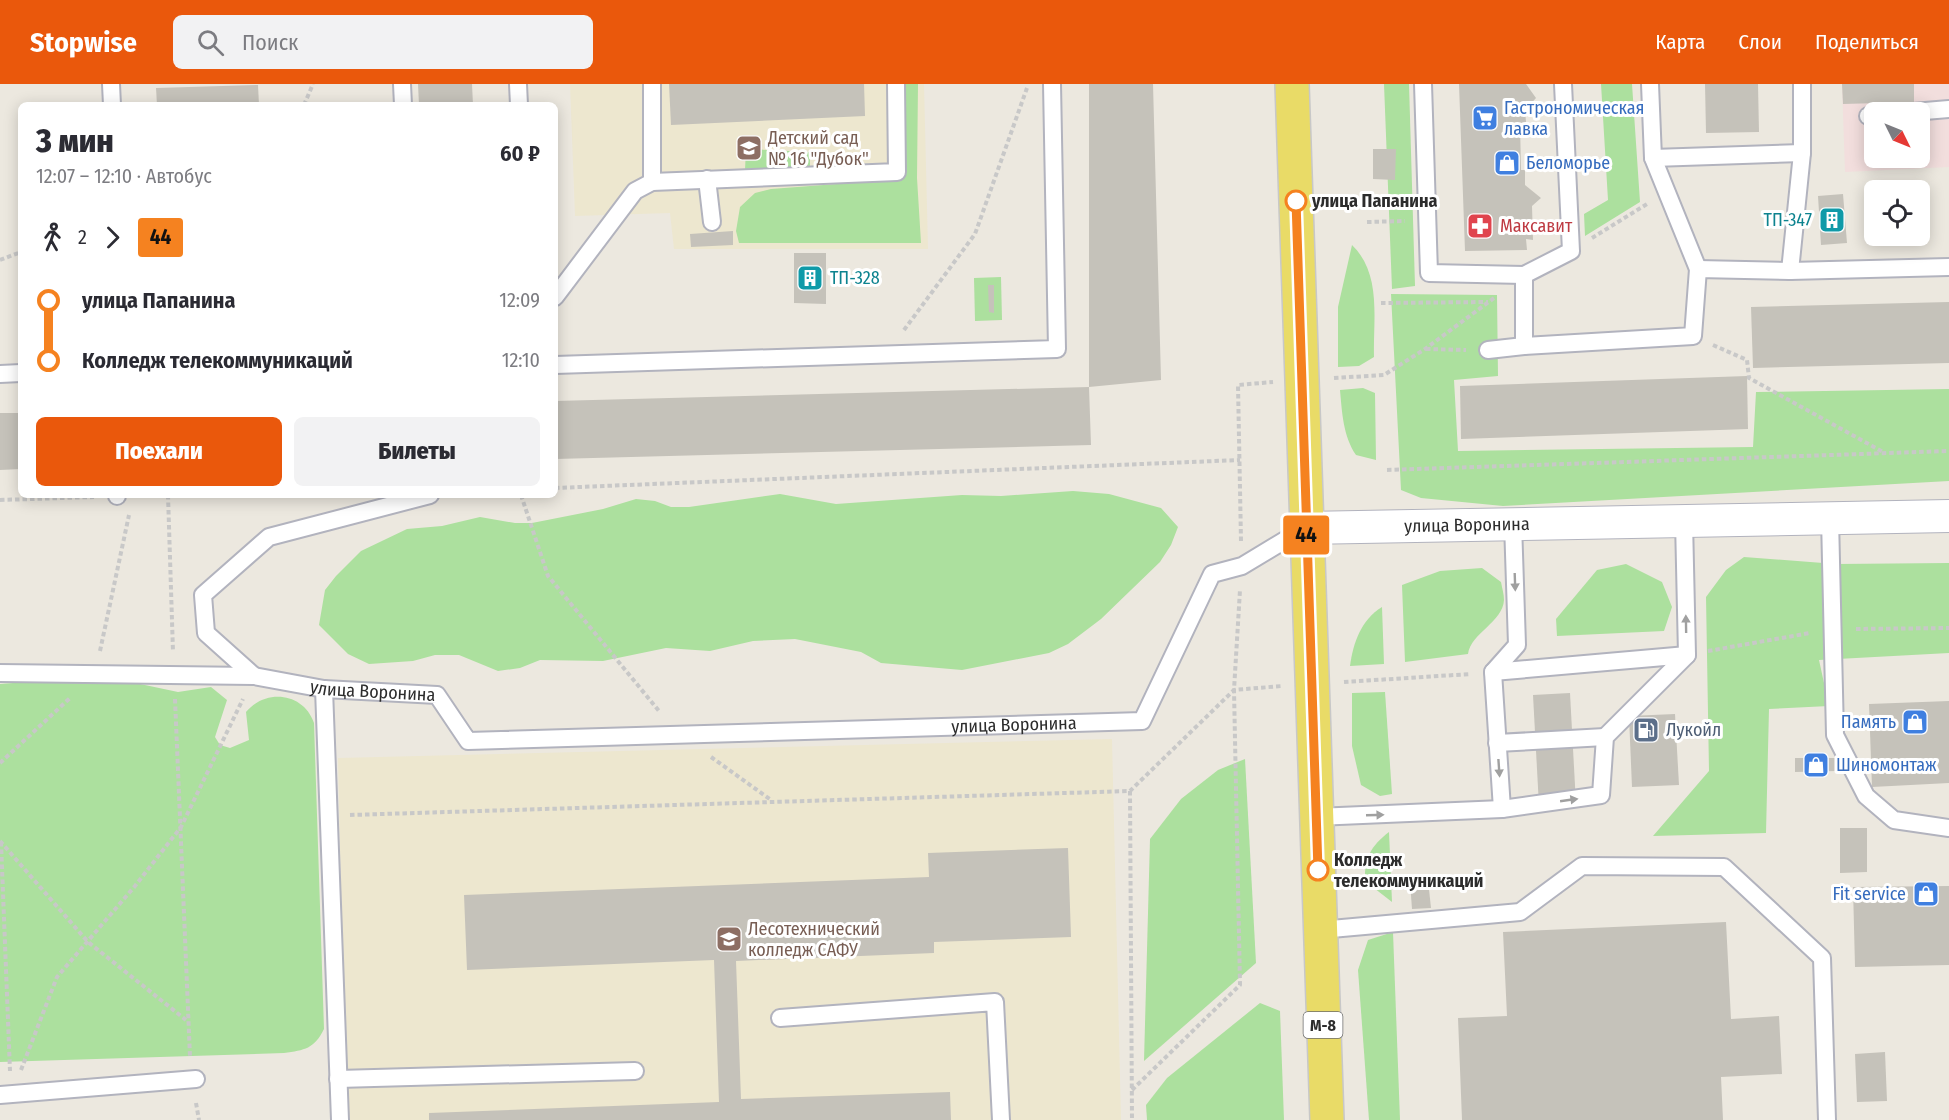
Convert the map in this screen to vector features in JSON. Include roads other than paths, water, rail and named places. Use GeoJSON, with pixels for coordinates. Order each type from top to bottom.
{"type":"FeatureCollection","features":[{"type":"Feature","properties":{"kind":"main road"},"geometry":{"type":"LineString","coordinates":[[1292,84],[1320,930]]}},
{"type":"Feature","properties":{"kind":"main road","name":"М-8"},"geometry":{"type":"LineString","coordinates":[[1320,930],[1327,1120]]}},
{"type":"Feature","properties":{"kind":"street","name":"улица Воронина"},"geometry":{"type":"LineString","coordinates":[[1305,528],[1949,516]]}},
{"type":"Feature","properties":{"kind":"lane"},"geometry":{"type":"LineString","coordinates":[[111,84],[112,102]]}},
{"type":"Feature","properties":{"kind":"lane"},"geometry":{"type":"LineString","coordinates":[[402,84],[403,102]]}},
{"type":"Feature","properties":{"kind":"lane"},"geometry":{"type":"LineString","coordinates":[[518,84],[519,102]]}},
{"type":"Feature","properties":{"kind":"lane"},"geometry":{"type":"LineString","coordinates":[[652,84],[652,182]]}},
{"type":"Feature","properties":{"kind":"lane"},"geometry":{"type":"LineString","coordinates":[[558,293],[635,191],[652,182],[897,172],[896,84]]}},
{"type":"Feature","properties":{"kind":"lane"},"geometry":{"type":"LineString","coordinates":[[558,364],[1057,349],[1052,84]]}},
{"type":"Feature","properties":{"kind":"lane"},"geometry":{"type":"LineString","coordinates":[[1423,84],[1429,273],[1524,275],[1572,251],[1563,84]]}},
{"type":"Feature","properties":{"kind":"lane"},"geometry":{"type":"LineString","coordinates":[[1488,350],[1693,336],[1698,269],[1653,158],[1650,84]]}},
{"type":"Feature","properties":{"kind":"lane"},"geometry":{"type":"LineString","coordinates":[[1790,271],[1802,153],[1802,84]]}},
{"type":"Feature","properties":{"kind":"lane"},"geometry":{"type":"LineString","coordinates":[[1930,111],[1949,110]]}},
{"type":"Feature","properties":{"kind":"lane"},"geometry":{"type":"LineString","coordinates":[[1653,158],[1802,153]]}},
{"type":"Feature","properties":{"kind":"lane"},"geometry":{"type":"LineString","coordinates":[[707,180],[712,222]]}},
{"type":"Feature","properties":{"kind":"lane"},"geometry":{"type":"LineString","coordinates":[[1698,269],[1790,271],[1949,267]]}},
{"type":"Feature","properties":{"kind":"lane"},"geometry":{"type":"LineString","coordinates":[[1524,275],[1524,346]]}},
{"type":"Feature","properties":{"kind":"lane"},"geometry":{"type":"LineString","coordinates":[[0,374],[18,374]]}},
{"type":"Feature","properties":{"kind":"lane"},"geometry":{"type":"LineString","coordinates":[[254,676],[206,633],[203,596],[269,537],[418,498]]}},
{"type":"Feature","properties":{"kind":"lane"},"geometry":{"type":"LineString","coordinates":[[1830,518],[1835,735],[1866,796],[1894,820],[1949,828]]}},
{"type":"Feature","properties":{"kind":"lane"},"geometry":{"type":"LineString","coordinates":[[1316,817],[1502,809],[1600,795],[1605,736],[1687,655],[1684,521]]}},
{"type":"Feature","properties":{"kind":"lane"},"geometry":{"type":"LineString","coordinates":[[1502,809],[1493,672],[1517,645],[1513,523]]}},
{"type":"Feature","properties":{"kind":"lane","name":"улица Воронина"},"geometry":{"type":"LineString","coordinates":[[0,673],[254,676],[324,689],[437,695],[468,741],[1142,721],[1212,574],[1242,566],[1305,528]]}},
{"type":"Feature","properties":{"kind":"lane"},"geometry":{"type":"LineString","coordinates":[[1493,672],[1687,655]]}},
{"type":"Feature","properties":{"kind":"lane"},"geometry":{"type":"LineString","coordinates":[[324,689],[340,1120]]}},
{"type":"Feature","properties":{"kind":"lane"},"geometry":{"type":"LineString","coordinates":[[1497,743],[1605,736]]}},
{"type":"Feature","properties":{"kind":"lane"},"geometry":{"type":"LineString","coordinates":[[1320,930],[1520,912],[1582,866],[1724,867],[1822,957],[1827,1120]]}},
{"type":"Feature","properties":{"kind":"lane"},"geometry":{"type":"LineString","coordinates":[[780,1018],[995,1002],[1001,1120]]}},
{"type":"Feature","properties":{"kind":"lane"},"geometry":{"type":"LineString","coordinates":[[338,1079],[635,1071]]}},
{"type":"Feature","properties":{"kind":"lane"},"geometry":{"type":"LineString","coordinates":[[5,1095],[194,1079]]}},
{"type":"Feature","properties":{"kind":"place","name":"Гастрономическая лавка"},"geometry":{"type":"Point","coordinates":[1485,118]}},
{"type":"Feature","properties":{"kind":"place","name":"Детский сад № 16 \"Дубок\""},"geometry":{"type":"Point","coordinates":[749,148]}},
{"type":"Feature","properties":{"kind":"place","name":"Беломорье"},"geometry":{"type":"Point","coordinates":[1507,163]}},
{"type":"Feature","properties":{"kind":"place","name":"улица Папанина"},"geometry":{"type":"Point","coordinates":[1296,201]}},
{"type":"Feature","properties":{"kind":"place","name":"ТП-347"},"geometry":{"type":"Point","coordinates":[1832,220]}},
{"type":"Feature","properties":{"kind":"place","name":"Максавит"},"geometry":{"type":"Point","coordinates":[1480,226]}},
{"type":"Feature","properties":{"kind":"place","name":"ТП-328"},"geometry":{"type":"Point","coordinates":[810,278]}},
{"type":"Feature","properties":{"kind":"place","name":"Память"},"geometry":{"type":"Point","coordinates":[1915,722]}},
{"type":"Feature","properties":{"kind":"place","name":"Лукойл"},"geometry":{"type":"Point","coordinates":[1646,730]}},
{"type":"Feature","properties":{"kind":"place","name":"Шиномонтаж"},"geometry":{"type":"Point","coordinates":[1816,765]}},
{"type":"Feature","properties":{"kind":"place","name":"Колледж телекоммуникаций"},"geometry":{"type":"Point","coordinates":[1318,870]}},
{"type":"Feature","properties":{"kind":"place","name":"Fit service"},"geometry":{"type":"Point","coordinates":[1926,894]}},
{"type":"Feature","properties":{"kind":"place","name":"Лесотехнический колледж САФУ"},"geometry":{"type":"Point","coordinates":[729,939]}}]}
